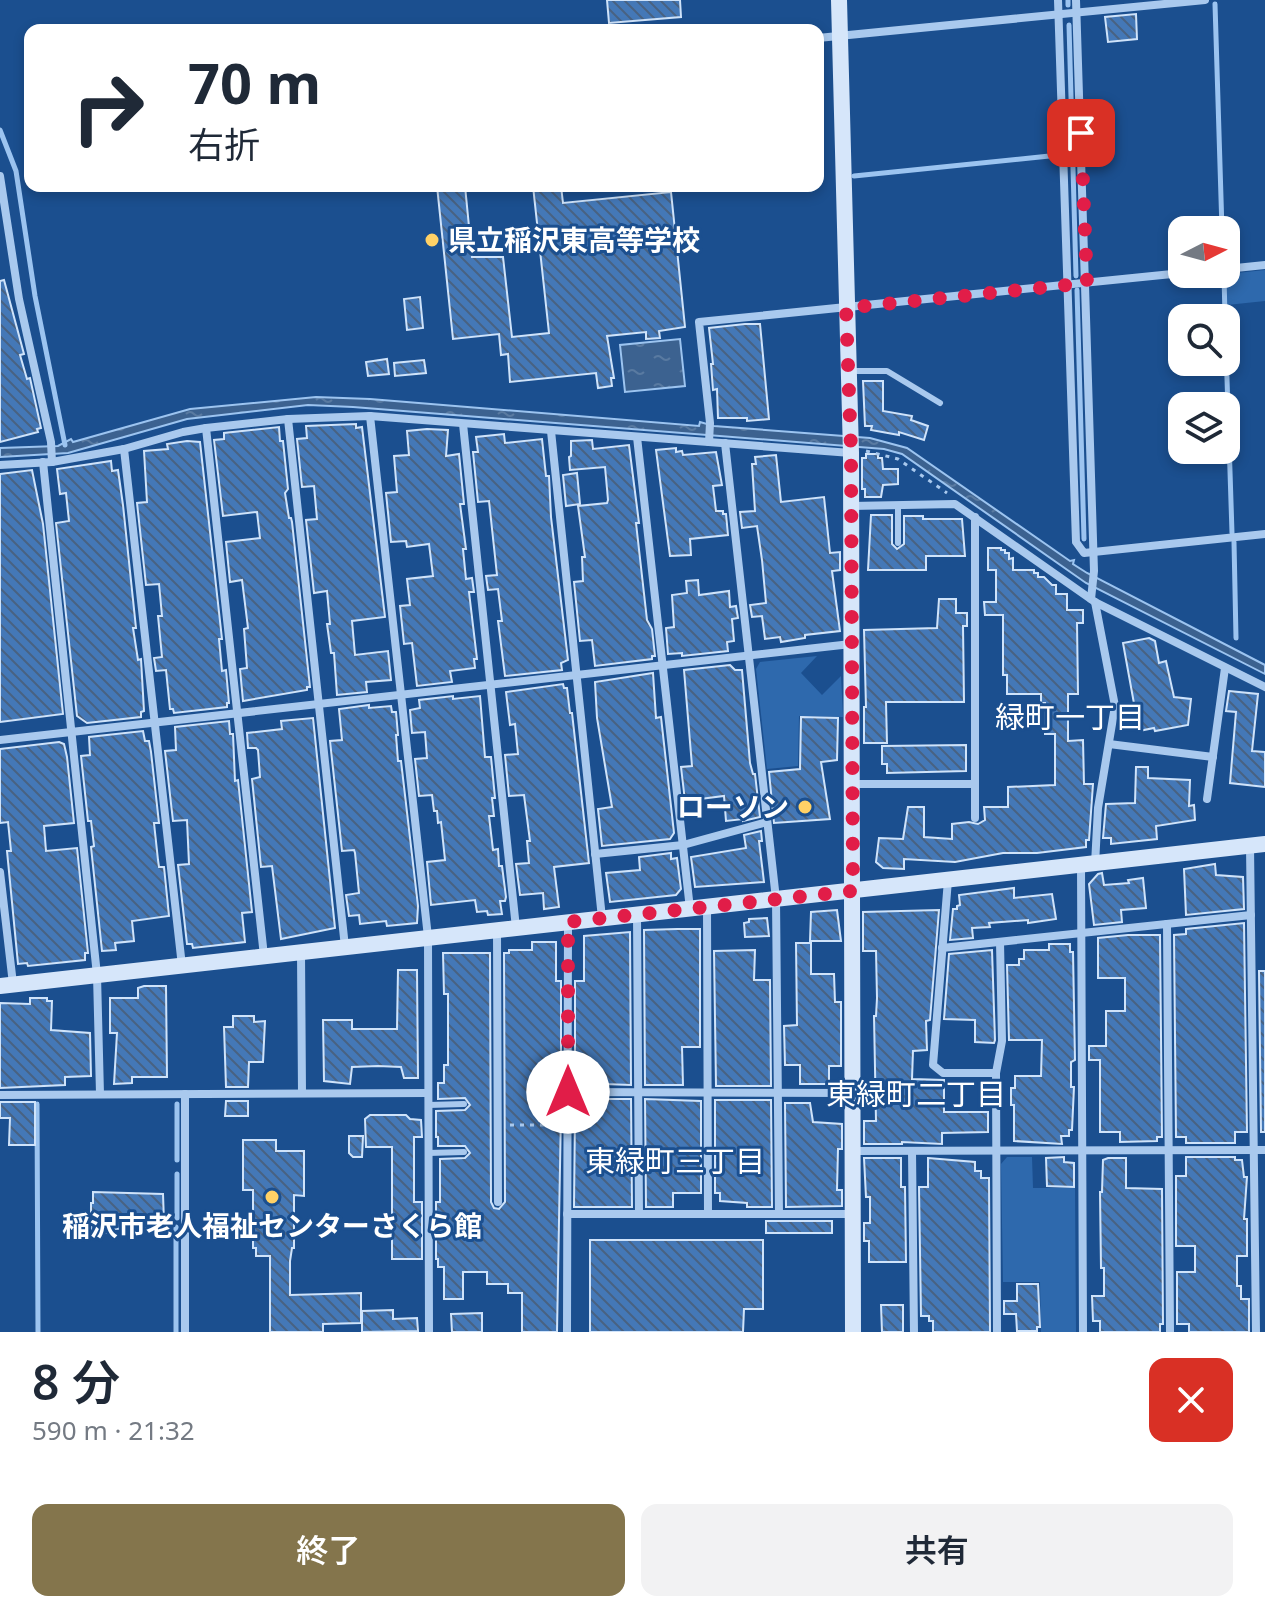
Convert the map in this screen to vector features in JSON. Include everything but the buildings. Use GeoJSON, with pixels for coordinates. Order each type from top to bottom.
{"type":"FeatureCollection","features":[{"type":"Feature","properties":{"kind":"street"},"geometry":{"type":"LineString","coordinates":[[839,0],[851,450],[853,1332]]}},
{"type":"Feature","properties":{"kind":"street"},"geometry":{"type":"LineString","coordinates":[[1058,0],[1076,542],[1084,553],[1265,534]]}},
{"type":"Feature","properties":{"kind":"street"},"geometry":{"type":"LineString","coordinates":[[1076,0],[1087,283],[1093,597],[1115,706],[1088,864],[1081,933],[1083,1332]]}},
{"type":"Feature","properties":{"kind":"street"},"geometry":{"type":"LineString","coordinates":[[824,37],[1205,0]]}},
{"type":"Feature","properties":{"kind":"street"},"geometry":{"type":"LineString","coordinates":[[0,176],[3,212],[19,299],[51,445],[49,460],[71,732],[97,975],[100,1094]]}},
{"type":"Feature","properties":{"kind":"street"},"geometry":{"type":"LineString","coordinates":[[1240,268],[1265,265]]}},
{"type":"Feature","properties":{"kind":"street"},"geometry":{"type":"LineString","coordinates":[[709,440],[710,423],[699,322],[1168,274]]}},
{"type":"Feature","properties":{"kind":"street"},"geometry":{"type":"LineString","coordinates":[[0,465],[124,449],[206,428],[288,419],[370,416],[851,450]]}},
{"type":"Feature","properties":{"kind":"street"},"geometry":{"type":"LineString","coordinates":[[370,416],[428,937],[429,1332]]}},
{"type":"Feature","properties":{"kind":"street"},"geometry":{"type":"LineString","coordinates":[[288,419],[345,947]]}},
{"type":"Feature","properties":{"kind":"street"},"geometry":{"type":"LineString","coordinates":[[463,424],[516,928]]}},
{"type":"Feature","properties":{"kind":"street"},"geometry":{"type":"LineString","coordinates":[[206,428],[264,956]]}},
{"type":"Feature","properties":{"kind":"street"},"geometry":{"type":"LineString","coordinates":[[551,431],[602,918]]}},
{"type":"Feature","properties":{"kind":"street"},"geometry":{"type":"LineString","coordinates":[[637,437],[683,845],[698,908],[707,1093],[708,1214]]}},
{"type":"Feature","properties":{"kind":"street"},"geometry":{"type":"LineString","coordinates":[[725,443],[776,899],[779,1214]]}},
{"type":"Feature","properties":{"kind":"street"},"geometry":{"type":"LineString","coordinates":[[124,449],[182,966]]}},
{"type":"Feature","properties":{"kind":"street"},"geometry":{"type":"LineString","coordinates":[[851,506],[955,504],[1093,597],[1265,687]]}},
{"type":"Feature","properties":{"kind":"street"},"geometry":{"type":"LineString","coordinates":[[975,517],[975,818]]}},
{"type":"Feature","properties":{"kind":"street"},"geometry":{"type":"LineString","coordinates":[[0,740],[852,644]]}},
{"type":"Feature","properties":{"kind":"street"},"geometry":{"type":"LineString","coordinates":[[1207,799],[1225,668]]}},
{"type":"Feature","properties":{"kind":"street"},"geometry":{"type":"LineString","coordinates":[[1109,744],[1213,757]]}},
{"type":"Feature","properties":{"kind":"street"},"geometry":{"type":"LineString","coordinates":[[852,784],[975,784]]}},
{"type":"Feature","properties":{"kind":"street"},"geometry":{"type":"LineString","coordinates":[[595,854],[683,845],[767,822]]}},
{"type":"Feature","properties":{"kind":"street"},"geometry":{"type":"LineString","coordinates":[[0,872],[6,985],[1258,845],[1251,915],[1260,1150],[1256,1332]]}},
{"type":"Feature","properties":{"kind":"street"},"geometry":{"type":"LineString","coordinates":[[948,880],[933,1065],[943,1073],[996,1073]]}},
{"type":"Feature","properties":{"kind":"street"},"geometry":{"type":"LineString","coordinates":[[637,914],[639,1214]]}},
{"type":"Feature","properties":{"kind":"street"},"geometry":{"type":"LineString","coordinates":[[942,948],[1251,915]]}},
{"type":"Feature","properties":{"kind":"street"},"geometry":{"type":"LineString","coordinates":[[567,1332],[568,922]]}},
{"type":"Feature","properties":{"kind":"street"},"geometry":{"type":"LineString","coordinates":[[1167,924],[1170,1332]]}},
{"type":"Feature","properties":{"kind":"street"},"geometry":{"type":"LineString","coordinates":[[497,930],[498,1202]]}},
{"type":"Feature","properties":{"kind":"street"},"geometry":{"type":"LineString","coordinates":[[997,1332],[996,1073],[1002,1041],[1000,942]]}},
{"type":"Feature","properties":{"kind":"street"},"geometry":{"type":"LineString","coordinates":[[301,952],[302,1093]]}},
{"type":"Feature","properties":{"kind":"street"},"geometry":{"type":"LineString","coordinates":[[568,1092],[853,1093]]}},
{"type":"Feature","properties":{"kind":"street"},"geometry":{"type":"LineString","coordinates":[[0,1095],[428,1093]]}},
{"type":"Feature","properties":{"kind":"street"},"geometry":{"type":"LineString","coordinates":[[185,1094],[185,1332]]}},
{"type":"Feature","properties":{"kind":"street"},"geometry":{"type":"LineString","coordinates":[[853,1151],[1260,1150]]}},
{"type":"Feature","properties":{"kind":"street"},"geometry":{"type":"LineString","coordinates":[[912,1151],[914,1332]]}},
{"type":"Feature","properties":{"kind":"street"},"geometry":{"type":"LineString","coordinates":[[567,1214],[853,1214]]}},
{"type":"Feature","properties":{"kind":"lane"},"geometry":{"type":"LineString","coordinates":[[848,370],[887,371],[940,403]]}},
{"type":"Feature","properties":{"kind":"lane"},"geometry":{"type":"LineString","coordinates":[[898,505],[898,543]]}},
{"type":"Feature","properties":{"kind":"lane"},"geometry":{"type":"LineString","coordinates":[[428,1105],[464,1104]]}},
{"type":"Feature","properties":{"kind":"lane"},"geometry":{"type":"LineString","coordinates":[[428,1153],[464,1152]]}},
{"type":"Feature","properties":{"kind":"path"},"geometry":{"type":"LineString","coordinates":[[851,450],[898,459],[948,494],[955,504]]}},
{"type":"Feature","properties":{"kind":"path"},"geometry":{"type":"LineString","coordinates":[[498,1125],[568,1125]]}},
{"type":"Feature","properties":{"kind":"shaded area"},"geometry":{"type":"Polygon","coordinates":[[[1265,270],[1265,301],[1227,304],[1227,288],[1240,288],[1240,273],[1265,270]]]}},
{"type":"Feature","properties":{"kind":"shaded area"},"geometry":{"type":"Polygon","coordinates":[[[817,656],[801,673],[822,695],[841,676],[843,717],[799,716],[798,766],[767,769],[756,669],[760,662],[817,656]]]}},
{"type":"Feature","properties":{"kind":"shaded area"},"geometry":{"type":"Polygon","coordinates":[[[1007,1157],[1032,1157],[1033,1188],[1075,1188],[1076,1332],[1041,1332],[1040,1282],[1003,1282],[1001,1164],[1007,1157]]]}},
{"type":"Feature","properties":{"kind":"water"},"geometry":{"type":"Polygon","coordinates":[[[680,339],[685,386],[625,392],[620,345],[680,339]]]}},
{"type":"Feature","properties":{"kind":"water"},"geometry":{"type":"Polygon","coordinates":[[[316,397],[699,426],[700,422],[714,426],[870,438],[907,448],[1070,561],[1074,560],[1073,564],[1087,573],[1265,665],[1265,674],[1086,583],[902,454],[884,449],[308,405],[187,419],[68,453],[0,457],[0,448],[58,446],[71,439],[73,442],[190,409],[316,397]]]}},
{"type":"Feature","properties":{"kind":"waterway"},"geometry":{"type":"LineString","coordinates":[[1068,0],[1068,5]]}},
{"type":"Feature","properties":{"kind":"waterway"},"geometry":{"type":"LineString","coordinates":[[1215,4],[1222,216]]}},
{"type":"Feature","properties":{"kind":"waterway"},"geometry":{"type":"LineString","coordinates":[[1069,25],[1076,276]]}},
{"type":"Feature","properties":{"kind":"waterway"},"geometry":{"type":"LineString","coordinates":[[0,130],[16,171],[35,296],[65,445]]}},
{"type":"Feature","properties":{"kind":"waterway"},"geometry":{"type":"LineString","coordinates":[[854,176],[1059,155]]}},
{"type":"Feature","properties":{"kind":"waterway"},"geometry":{"type":"LineString","coordinates":[[1224,288],[1225,304]]}},
{"type":"Feature","properties":{"kind":"waterway"},"geometry":{"type":"LineString","coordinates":[[1077,290],[1084,539]]}},
{"type":"Feature","properties":{"kind":"waterway"},"geometry":{"type":"LineString","coordinates":[[1227,376],[1232,533]]}},
{"type":"Feature","properties":{"kind":"waterway"},"geometry":{"type":"LineString","coordinates":[[1234,542],[1236,638]]}},
{"type":"Feature","properties":{"kind":"waterway"},"geometry":{"type":"LineString","coordinates":[[37,1104],[38,1332]]}},
{"type":"Feature","properties":{"kind":"waterway"},"geometry":{"type":"LineString","coordinates":[[177,1104],[177,1160]]}},
{"type":"Feature","properties":{"kind":"waterway"},"geometry":{"type":"LineString","coordinates":[[177,1174],[177,1218]]}},
{"type":"Feature","properties":{"kind":"waterway"},"geometry":{"type":"LineString","coordinates":[[176,1227],[176,1332]]}},
{"type":"Feature","properties":{"kind":"place","name":"県立稲沢東高等学校"},"geometry":{"type":"Point","coordinates":[432,240]}},
{"type":"Feature","properties":{"kind":"place","name":"ローソン"},"geometry":{"type":"Point","coordinates":[805,807]}},
{"type":"Feature","properties":{"kind":"place","name":"稲沢市老人福祉センターさくら館"},"geometry":{"type":"Point","coordinates":[272,1197]}},
{"type":"Feature","properties":{"kind":"district","name":"緑町一丁目"},"geometry":{"type":"Point","coordinates":[1070,718]}},
{"type":"Feature","properties":{"kind":"district","name":"東緑町二丁目"},"geometry":{"type":"Point","coordinates":[916,1095]}},
{"type":"Feature","properties":{"kind":"district","name":"東緑町三丁目"},"geometry":{"type":"Point","coordinates":[675,1162]}},
{"type":"Feature","properties":{"kind":"route"},"geometry":{"type":"LineString","coordinates":[[568,1092],[568,922],[853,891],[851,450],[846,308],[1087,283],[1081,133]]}}]}
